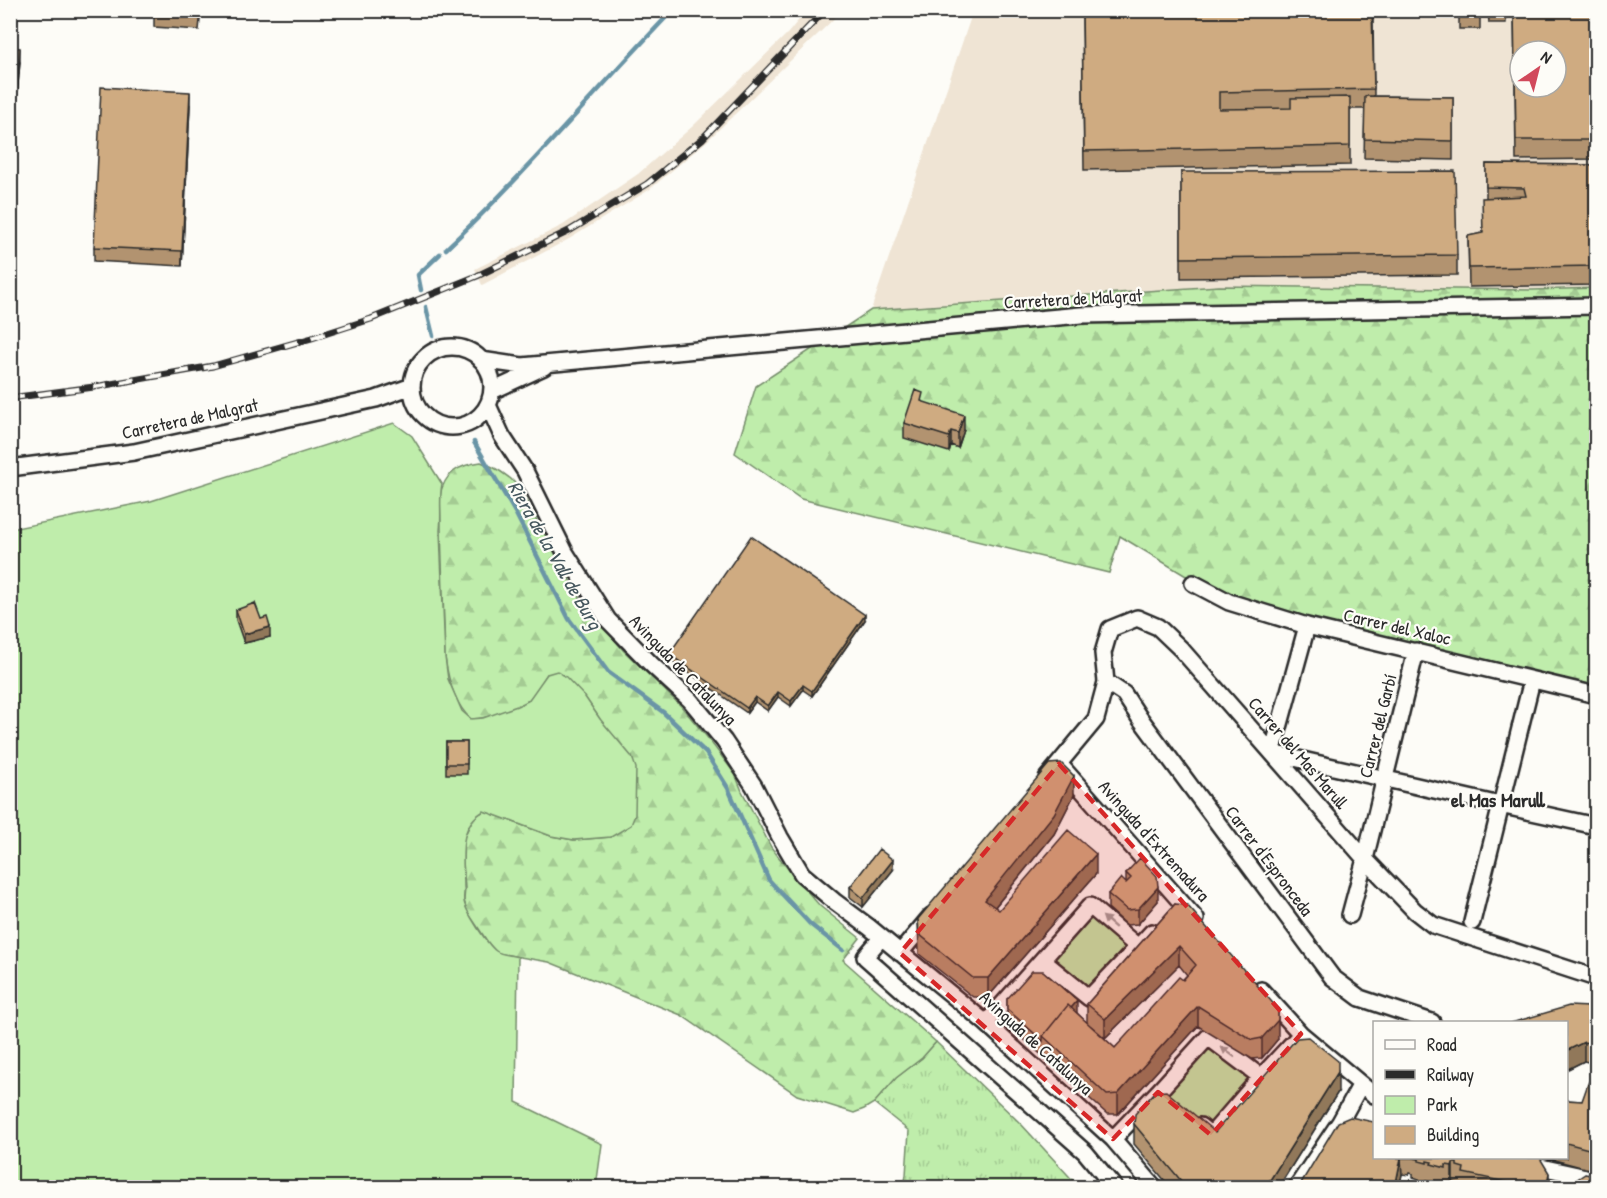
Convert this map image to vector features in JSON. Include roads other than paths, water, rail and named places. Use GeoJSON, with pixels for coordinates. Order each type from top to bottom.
{"type":"FeatureCollection","features":[{"type":"Feature","properties":{"kind":"street","name":"Carretera de Malgrat"},"geometry":{"type":"LineString","coordinates":[[482,360],[522,366],[1082,315],[1596,306]]}},
{"type":"Feature","properties":{"kind":"street"},"geometry":{"type":"LineString","coordinates":[[458,347],[472,352],[482,360],[492,382],[486,404],[463,425],[454,427],[440,425],[427,417],[417,406],[412,386],[414,375],[418,365],[428,355],[438,349],[458,347]]}},
{"type":"Feature","properties":{"kind":"street","name":"Carretera de Malgrat"},"geometry":{"type":"LineString","coordinates":[[486,404],[553,363]]}},
{"type":"Feature","properties":{"kind":"street","name":"Carretera de Malgrat"},"geometry":{"type":"LineString","coordinates":[[10,468],[134,452],[376,399],[412,386]]}},
{"type":"Feature","properties":{"kind":"street","name":"Carretera de Malgrat"},"geometry":{"type":"LineString","coordinates":[[376,399],[417,406]]}},
{"type":"Feature","properties":{"kind":"street","name":"Avinguda de Catalunya"},"geometry":{"type":"LineString","coordinates":[[486,404],[502,436],[525,471],[565,552],[608,620],[690,700],[724,741],[754,786],[802,874],[987,1023],[1113,1139],[1155,1188]]}},
{"type":"Feature","properties":{"kind":"street","name":"Carrer del Xaloc"},"geometry":{"type":"LineString","coordinates":[[1193,583],[1229,602],[1307,626],[1596,695]]}},
{"type":"Feature","properties":{"kind":"street","name":"Carrer del Mas Marull"},"geometry":{"type":"LineString","coordinates":[[1036,791],[1096,719],[1106,682],[1103,653],[1110,629],[1137,618],[1158,627],[1181,649],[1365,859],[1415,911],[1433,925],[1596,978]]}},
{"type":"Feature","properties":{"kind":"street"},"geometry":{"type":"LineString","coordinates":[[1307,626],[1272,753],[1596,826]]}},
{"type":"Feature","properties":{"kind":"street","name":"Carrer del Garbí"},"geometry":{"type":"LineString","coordinates":[[1350,915],[1416,651]]}},
{"type":"Feature","properties":{"kind":"street"},"geometry":{"type":"LineString","coordinates":[[1472,922],[1532,680]]}},
{"type":"Feature","properties":{"kind":"street","name":"Carrer d'Espronceda"},"geometry":{"type":"LineString","coordinates":[[1106,682],[1124,694],[1146,727],[1332,977],[1360,998],[1425,1021]]}},
{"type":"Feature","properties":{"kind":"street","name":"Avinguda d'Extremadura"},"geometry":{"type":"LineString","coordinates":[[1059,764],[1178,906],[1206,929]]}},
{"type":"Feature","properties":{"kind":"street"},"geometry":{"type":"LineString","coordinates":[[987,1023],[1090,906],[1138,947]]}},
{"type":"Feature","properties":{"kind":"street"},"geometry":{"type":"LineString","coordinates":[[900,953],[938,908]]}},
{"type":"Feature","properties":{"kind":"street"},"geometry":{"type":"LineString","coordinates":[[1042,960],[1089,998],[1160,925]]}},
{"type":"Feature","properties":{"kind":"street"},"geometry":{"type":"LineString","coordinates":[[881,938],[866,957],[1085,1152],[1115,1188]]}},
{"type":"Feature","properties":{"kind":"street"},"geometry":{"type":"LineString","coordinates":[[1253,982],[1301,1034],[1373,1094]]}},
{"type":"Feature","properties":{"kind":"street"},"geometry":{"type":"LineString","coordinates":[[1185,1113],[1211,1135],[1301,1034]]}},
{"type":"Feature","properties":{"kind":"street"},"geometry":{"type":"LineString","coordinates":[[1113,1139],[1163,1096],[1208,1037],[1261,1077]]}},
{"type":"Feature","properties":{"kind":"street"},"geometry":{"type":"LineString","coordinates":[[1296,1188],[1346,1124],[1361,1084]]}},
{"type":"Feature","properties":{"kind":"street"},"geometry":{"type":"LineString","coordinates":[[1502,1159],[1564,1180],[1596,1179]]}},
{"type":"Feature","properties":{"kind":"waterway","name":"Riera de la Vall de Burg"},"geometry":{"type":"LineString","coordinates":[[446,249],[533,161],[673,10]]}},
{"type":"Feature","properties":{"kind":"waterway","name":"Riera de la Vall de Burg"},"geometry":{"type":"LineString","coordinates":[[421,290],[418,275],[440,254]]}},
{"type":"Feature","properties":{"kind":"waterway","name":"Riera de la Vall de Burg"},"geometry":{"type":"LineString","coordinates":[[426,307],[433,336]]}},
{"type":"Feature","properties":{"kind":"waterway","name":"Riera de la Vall de Burg"},"geometry":{"type":"LineString","coordinates":[[474,442],[515,512],[569,619],[608,672],[663,712],[706,753],[728,788],[769,880],[810,924],[843,950]]}},
{"type":"Feature","properties":{"kind":"railway"},"geometry":{"type":"LineString","coordinates":[[10,398],[94,387],[213,366],[371,319],[477,276],[569,231],[647,184],[702,139],[825,10]]}},
{"type":"Feature","properties":{"kind":"district","name":"el Mas Marull"},"geometry":{"type":"Point","coordinates":[1498,800]}}]}
